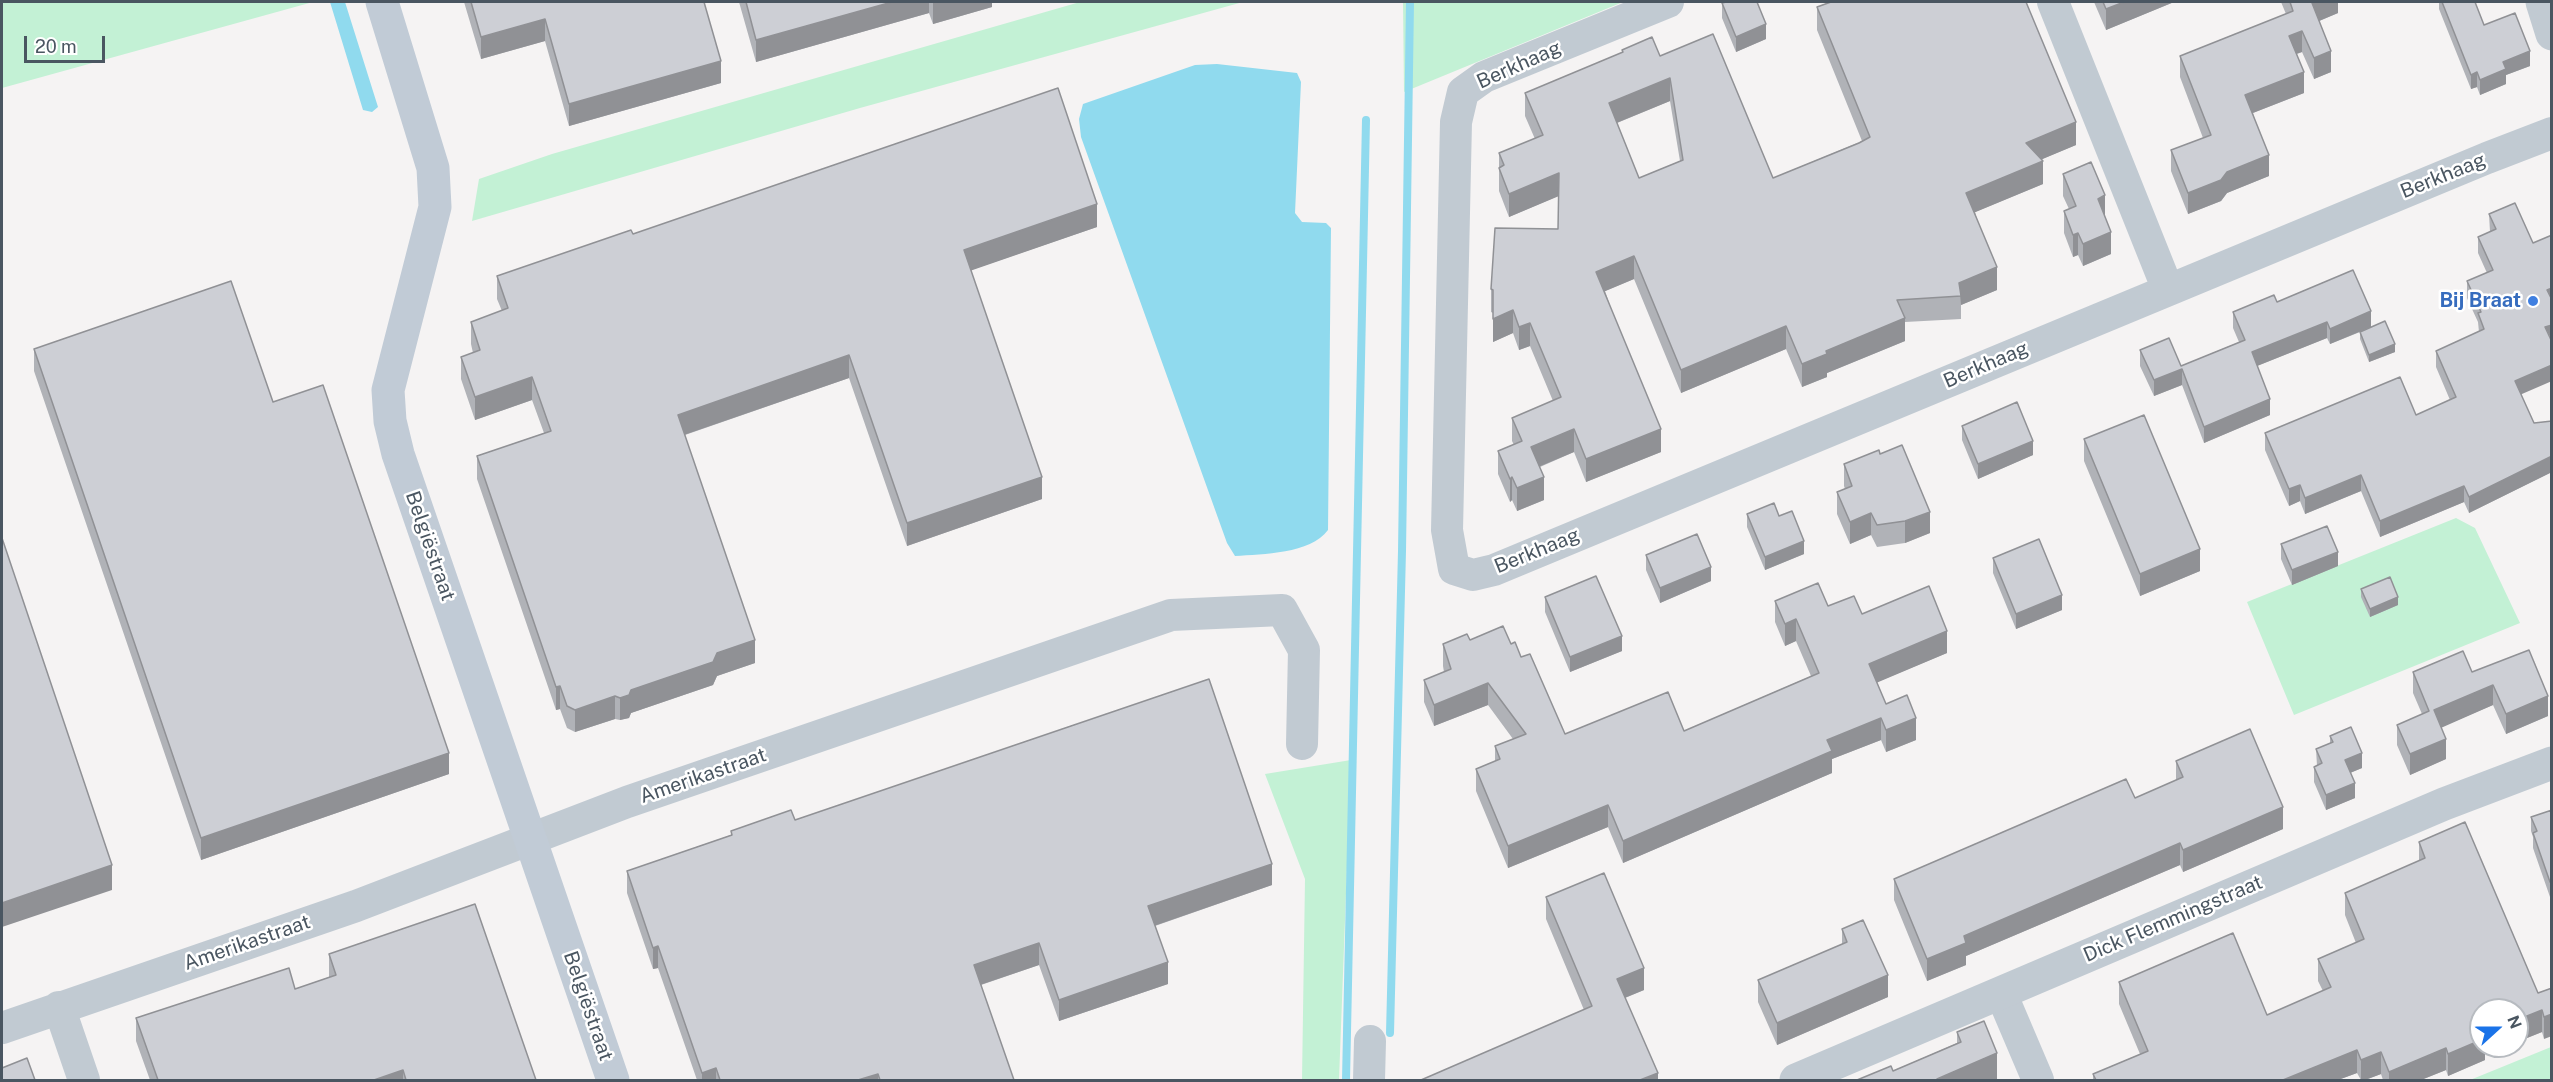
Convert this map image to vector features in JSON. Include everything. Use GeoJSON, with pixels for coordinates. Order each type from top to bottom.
{"type":"FeatureCollection","features":[{"type":"Feature","properties":{"kind":"main road","name":"Belgiëstraat"},"geometry":{"type":"LineString","coordinates":[[382,2],[434,168],[435,207],[388,390],[390,421],[402,466],[613,1080]]}},
{"type":"Feature","properties":{"kind":"street","name":"Berkhaag"},"geometry":{"type":"LineString","coordinates":[[1668,2],[1484,77],[1463,92],[1456,122],[1447,530],[1454,569],[1473,575],[1494,570],[2552,133]]}},
{"type":"Feature","properties":{"kind":"street"},"geometry":{"type":"LineString","coordinates":[[2053,2],[2168,290]]}},
{"type":"Feature","properties":{"kind":"street"},"geometry":{"type":"LineString","coordinates":[[2542,2],[2552,34]]}},
{"type":"Feature","properties":{"kind":"street","name":"Amerikastraat"},"geometry":{"type":"LineString","coordinates":[[2,1028],[356,906],[627,802],[1172,615],[1282,610],[1304,650],[1302,744]]}},
{"type":"Feature","properties":{"kind":"street","name":"Dick Flemmingstraat"},"geometry":{"type":"LineString","coordinates":[[1796,1080],[2444,804],[2544,764],[2552,763]]}},
{"type":"Feature","properties":{"kind":"street"},"geometry":{"type":"LineString","coordinates":[[2001,993],[2038,1080]]}},
{"type":"Feature","properties":{"kind":"street"},"geometry":{"type":"LineString","coordinates":[[59,1007],[84,1080]]}},
{"type":"Feature","properties":{"kind":"street"},"geometry":{"type":"LineString","coordinates":[[1368,1080],[1370,1041]]}},
{"type":"Feature","properties":{"kind":"green space"},"geometry":{"type":"Polygon","coordinates":[[[2,2],[313,2],[2,88],[2,2]]]}},
{"type":"Feature","properties":{"kind":"green space"},"geometry":{"type":"Polygon","coordinates":[[[1080,2],[1243,2],[860,108],[472,221],[479,179],[552,154],[1080,2]]]}},
{"type":"Feature","properties":{"kind":"green space"},"geometry":{"type":"Polygon","coordinates":[[[1403,2],[1623,2],[1404,92],[1403,2]]]}},
{"type":"Feature","properties":{"kind":"green space"},"geometry":{"type":"Polygon","coordinates":[[[2456,518],[2475,528],[2520,623],[2294,715],[2247,602],[2456,518]]]}},
{"type":"Feature","properties":{"kind":"green space"},"geometry":{"type":"Polygon","coordinates":[[[1351,760],[1339,1080],[1302,1080],[1305,879],[1265,774],[1351,760]]]}},
{"type":"Feature","properties":{"kind":"green space"},"geometry":{"type":"Polygon","coordinates":[[[2551,1047],[2551,1080],[2470,1080],[2529,1058],[2529,1056],[2551,1047]]]}},
{"type":"Feature","properties":{"kind":"water"},"geometry":{"type":"Polygon","coordinates":[[[330,2],[345,2],[378,107],[372,112],[363,110],[330,2]]]}},
{"type":"Feature","properties":{"kind":"water"},"geometry":{"type":"Polygon","coordinates":[[[1217,64],[1297,73],[1301,82],[1295,213],[1302,222],[1326,223],[1331,228],[1328,530],[1310,544],[1298,548],[1235,556],[1227,543],[1081,137],[1079,119],[1083,104],[1195,65],[1217,64]]]}},
{"type":"Feature","properties":{"kind":"building"},"geometry":{"type":"Polygon","coordinates":[[[471,2],[704,2],[721,61],[569,104],[545,19],[481,37],[471,2]]]}},
{"type":"Feature","properties":{"kind":"building"},"geometry":{"type":"Polygon","coordinates":[[[746,2],[892,2],[756,40],[746,2]]]}},
{"type":"Feature","properties":{"kind":"building"},"geometry":{"type":"Polygon","coordinates":[[[1757,2],[1766,24],[1736,37],[1722,3],[1757,2]]]}},
{"type":"Feature","properties":{"kind":"building"},"geometry":{"type":"Polygon","coordinates":[[[1831,2],[2026,2],[2076,122],[2026,143],[2043,161],[1966,193],[1997,267],[1959,283],[1961,296],[1897,300],[1905,318],[1826,351],[1827,354],[1802,364],[1786,326],[1681,370],[1634,256],[1596,272],[1661,429],[1586,459],[1574,429],[1531,447],[1544,477],[1517,488],[1512,477],[1510,479],[1498,451],[1522,441],[1512,418],[1561,397],[1530,323],[1519,327],[1513,310],[1493,319],[1493,290],[1491,289],[1495,228],[1558,229],[1559,173],[1509,194],[1499,168],[1504,165],[1499,153],[1543,135],[1525,93],[1623,52],[1622,50],[1652,37],[1660,56],[1713,34],[1773,178],[1870,137],[1817,7],[1831,2]],[[1670,78],[1609,103],[1639,178],[1683,160],[1670,78]]]}},
{"type":"Feature","properties":{"kind":"building"},"geometry":{"type":"Polygon","coordinates":[[[2103,2],[2124,2],[2106,9],[2103,2]]]}},
{"type":"Feature","properties":{"kind":"building"},"geometry":{"type":"Polygon","coordinates":[[[2290,2],[2316,2],[2312,3],[2331,51],[2314,58],[2302,31],[2289,36],[2304,72],[2245,95],[2269,155],[2227,172],[2221,180],[2188,193],[2171,150],[2211,135],[2180,56],[2293,11],[2290,2]]]}},
{"type":"Feature","properties":{"kind":"building"},"geometry":{"type":"Polygon","coordinates":[[[2442,2],[2475,2],[2484,25],[2515,13],[2530,51],[2503,62],[2506,69],[2480,80],[2477,72],[2471,75],[2442,2]]]}},
{"type":"Feature","properties":{"kind":"building"},"geometry":{"type":"Polygon","coordinates":[[[1058,88],[1097,204],[964,250],[1042,477],[907,523],[849,355],[678,415],[755,640],[717,653],[713,662],[631,690],[629,695],[620,698],[615,696],[575,710],[567,706],[560,686],[556,687],[477,456],[551,431],[532,377],[475,397],[461,357],[480,350],[471,322],[508,308],[497,276],[631,230],[633,234],[1058,88]]]}},
{"type":"Feature","properties":{"kind":"building"},"geometry":{"type":"Polygon","coordinates":[[[2091,162],[2105,195],[2098,199],[2111,232],[2083,244],[2078,233],[2073,235],[2064,211],[2076,206],[2063,174],[2091,162]]]}},
{"type":"Feature","properties":{"kind":"building"},"geometry":{"type":"Polygon","coordinates":[[[2515,203],[2533,243],[2552,235],[2552,288],[2547,290],[2552,300],[2552,325],[2545,327],[2552,342],[2552,365],[2515,381],[2534,423],[2552,421],[2552,456],[2469,497],[2464,486],[2380,521],[2361,475],[2305,498],[2300,485],[2289,489],[2265,433],[2400,377],[2416,415],[2456,397],[2436,351],[2484,329],[2478,313],[2481,312],[2467,281],[2493,270],[2478,237],[2496,229],[2489,214],[2515,203]]]}},
{"type":"Feature","properties":{"kind":"building"},"geometry":{"type":"Polygon","coordinates":[[[2353,270],[2371,311],[2330,329],[2327,322],[2252,352],[2270,399],[2204,427],[2182,369],[2154,380],[2140,350],[2169,338],[2181,366],[2245,340],[2233,312],[2274,295],[2277,302],[2353,270]]]}},
{"type":"Feature","properties":{"kind":"building"},"geometry":{"type":"Polygon","coordinates":[[[231,281],[273,402],[323,385],[449,753],[201,838],[34,349],[231,281]]]}},
{"type":"Feature","properties":{"kind":"building"},"geometry":{"type":"Polygon","coordinates":[[[2385,321],[2395,344],[2369,355],[2360,332],[2385,321]]]}},
{"type":"Feature","properties":{"kind":"building"},"geometry":{"type":"Polygon","coordinates":[[[2017,402],[2033,441],[1978,464],[1962,426],[2017,402]]]}},
{"type":"Feature","properties":{"kind":"building"},"geometry":{"type":"Polygon","coordinates":[[[2144,415],[2200,549],[2140,574],[2084,439],[2144,415]]]}},
{"type":"Feature","properties":{"kind":"building"},"geometry":{"type":"Polygon","coordinates":[[[1902,445],[1930,512],[1905,521],[1877,525],[1871,513],[1850,522],[1837,492],[1852,486],[1844,464],[1879,450],[1880,454],[1902,445]]]}},
{"type":"Feature","properties":{"kind":"building"},"geometry":{"type":"Polygon","coordinates":[[[1774,503],[1779,516],[1792,511],[1804,541],[1765,557],[1747,514],[1774,503]]]}},
{"type":"Feature","properties":{"kind":"building"},"geometry":{"type":"Polygon","coordinates":[[[2327,526],[2338,552],[2292,570],[2281,544],[2327,526]]]}},
{"type":"Feature","properties":{"kind":"building"},"geometry":{"type":"Polygon","coordinates":[[[1697,534],[1711,567],[1660,588],[1646,555],[1697,534]]]}},
{"type":"Feature","properties":{"kind":"building"},"geometry":{"type":"Polygon","coordinates":[[[2,538],[112,865],[2,903],[2,538]]]}},
{"type":"Feature","properties":{"kind":"building"},"geometry":{"type":"Polygon","coordinates":[[[2039,539],[2062,595],[2016,614],[1993,558],[2039,539]]]}},
{"type":"Feature","properties":{"kind":"building"},"geometry":{"type":"Polygon","coordinates":[[[1596,576],[1622,636],[1570,657],[1545,597],[1596,576]]]}},
{"type":"Feature","properties":{"kind":"building"},"geometry":{"type":"Polygon","coordinates":[[[2390,577],[2398,597],[2370,609],[2361,589],[2390,577]]]}},
{"type":"Feature","properties":{"kind":"building"},"geometry":{"type":"Polygon","coordinates":[[[1818,583],[1828,606],[1854,596],[1862,614],[1929,586],[1947,631],[1869,664],[1886,704],[1907,695],[1916,718],[1886,730],[1881,718],[1827,740],[1832,751],[1623,841],[1608,805],[1508,846],[1476,769],[1500,759],[1495,746],[1526,734],[1488,683],[1434,705],[1424,680],[1451,669],[1443,644],[1467,634],[1470,640],[1503,626],[1511,644],[1515,642],[1521,657],[1530,654],[1565,734],[1668,692],[1684,731],[1819,673],[1796,619],[1785,624],[1775,601],[1818,583]]]}},
{"type":"Feature","properties":{"kind":"building"},"geometry":{"type":"Polygon","coordinates":[[[2529,650],[2548,696],[2506,714],[2493,685],[2434,710],[2446,739],[2410,754],[2397,725],[2429,711],[2413,672],[2463,651],[2472,672],[2529,650]]]}},
{"type":"Feature","properties":{"kind":"building"},"geometry":{"type":"Polygon","coordinates":[[[1209,679],[1272,864],[1148,906],[1168,962],[1059,1000],[1039,943],[974,965],[1014,1080],[880,1080],[878,1074],[858,1080],[720,1080],[716,1068],[702,1073],[658,946],[653,948],[627,871],[732,835],[731,831],[791,810],[795,820],[1209,679]]]}},
{"type":"Feature","properties":{"kind":"building"},"geometry":{"type":"Polygon","coordinates":[[[2351,727],[2362,753],[2345,760],[2355,783],[2326,795],[2314,767],[2322,763],[2316,749],[2333,742],[2330,736],[2351,727]]]}},
{"type":"Feature","properties":{"kind":"building"},"geometry":{"type":"Polygon","coordinates":[[[2250,729],[2283,807],[2183,850],[2180,843],[1964,936],[1966,943],[1927,959],[1894,879],[2126,779],[2135,798],[2183,777],[2176,761],[2250,729]]]}},
{"type":"Feature","properties":{"kind":"building"},"geometry":{"type":"Polygon","coordinates":[[[2552,810],[2552,882],[2550,882],[2533,833],[2537,831],[2531,817],[2552,810]]]}},
{"type":"Feature","properties":{"kind":"building"},"geometry":{"type":"Polygon","coordinates":[[[2465,822],[2538,993],[2552,988],[2552,1014],[2544,1017],[2542,1010],[2529,1015],[2529,998],[2469,998],[2469,1045],[2448,1054],[2446,1048],[2389,1072],[2381,1052],[2361,1060],[2357,1050],[2283,1080],[2096,1080],[2093,1074],[2148,1051],[2119,982],[2233,933],[2267,1015],[2331,987],[2318,959],[2364,939],[2345,893],[2425,858],[2419,842],[2465,822]]]}},
{"type":"Feature","properties":{"kind":"building"},"geometry":{"type":"Polygon","coordinates":[[[1604,873],[1644,968],[1617,979],[1658,1073],[1640,1080],[1421,1080],[1592,1006],[1546,897],[1604,873]]]}},
{"type":"Feature","properties":{"kind":"building"},"geometry":{"type":"Polygon","coordinates":[[[475,904],[536,1080],[406,1080],[403,1070],[374,1080],[158,1080],[136,1018],[289,968],[295,989],[336,975],[329,954],[475,904]]]}},
{"type":"Feature","properties":{"kind":"building"},"geometry":{"type":"Polygon","coordinates":[[[1863,920],[1888,975],[1777,1023],[1758,980],[1847,942],[1842,929],[1863,920]]]}},
{"type":"Feature","properties":{"kind":"building"},"geometry":{"type":"Polygon","coordinates":[[[1984,1021],[1997,1053],[1938,1080],[1857,1080],[1891,1066],[1893,1071],[1961,1042],[1957,1032],[1984,1021]]]}},
{"type":"Feature","properties":{"kind":"building"},"geometry":{"type":"Polygon","coordinates":[[[27,1058],[35,1080],[2,1080],[2,1068],[27,1058]]]}},
{"type":"Feature","properties":{"kind":"waterway"},"geometry":{"type":"LineString","coordinates":[[1390,1033],[1402,551],[1410,2]]}},
{"type":"Feature","properties":{"kind":"waterway"},"geometry":{"type":"LineString","coordinates":[[1346,1080],[1366,120]]}},
{"type":"Feature","properties":{"kind":"place","name":"Bij Braat"},"geometry":{"type":"Point","coordinates":[2533,301]}}]}
